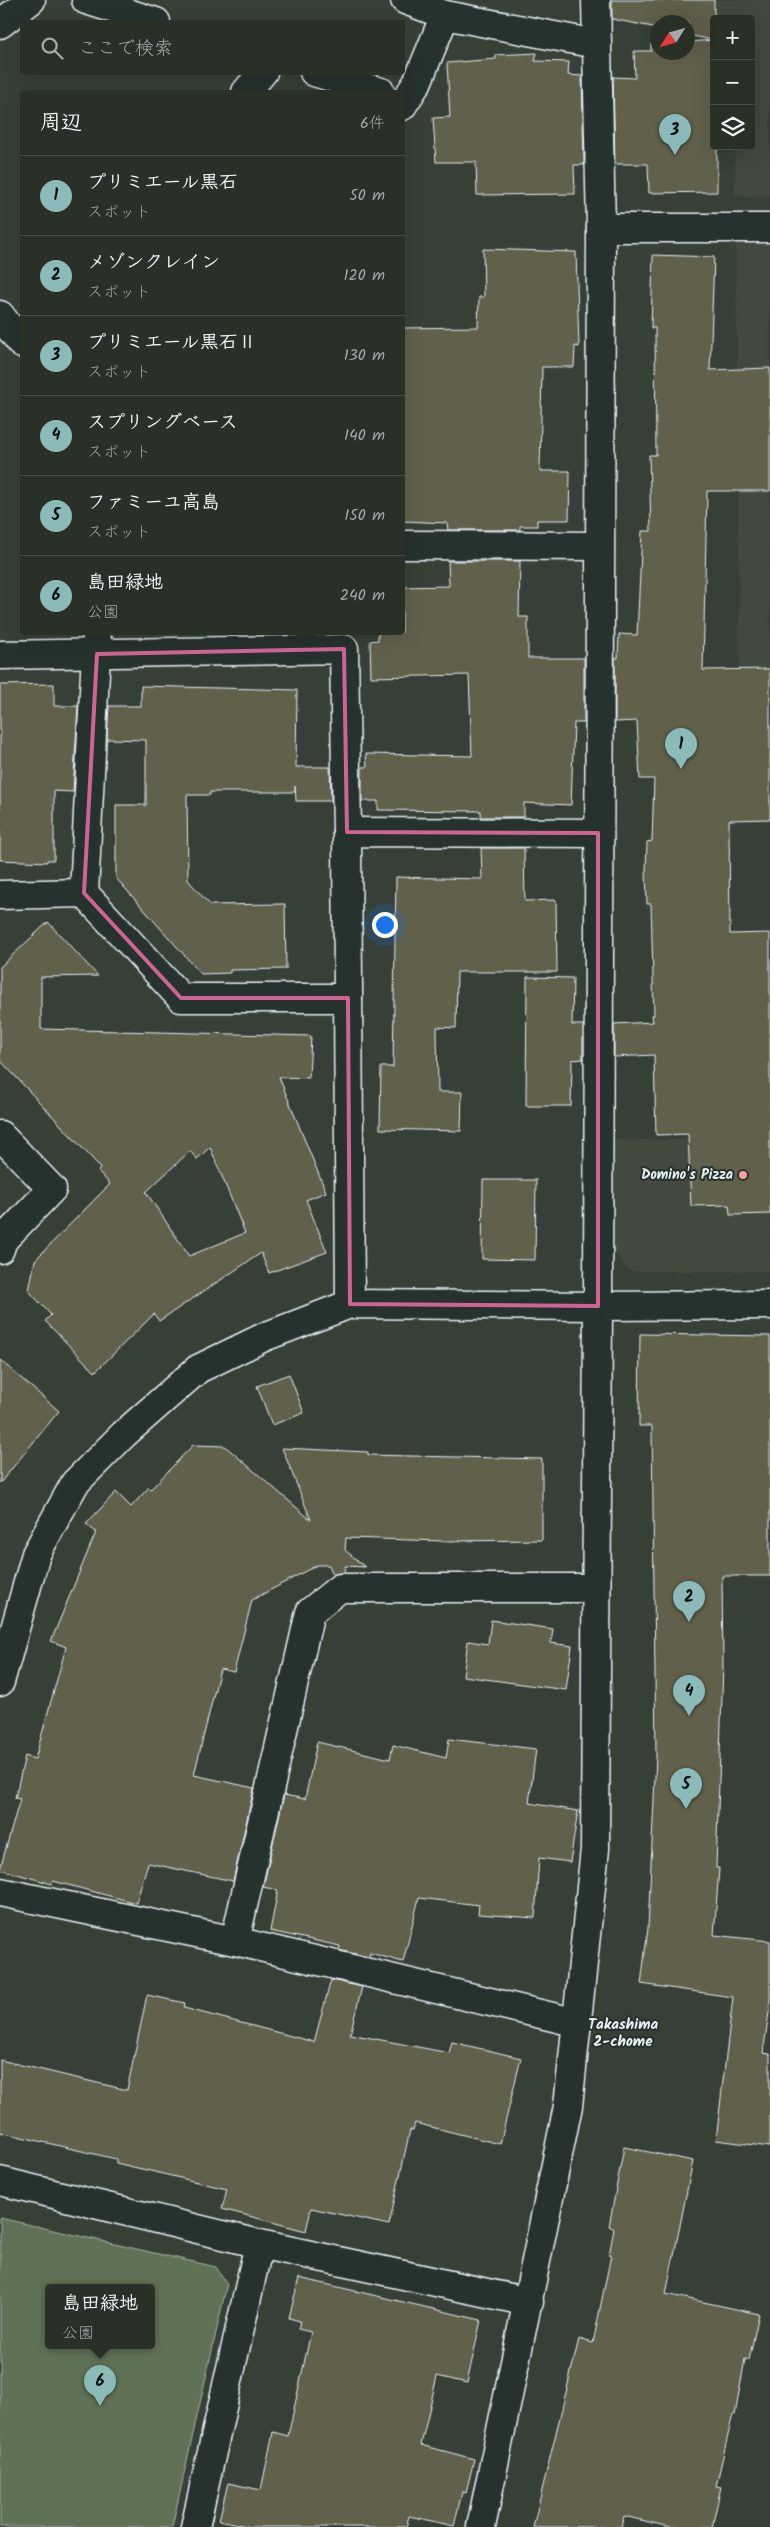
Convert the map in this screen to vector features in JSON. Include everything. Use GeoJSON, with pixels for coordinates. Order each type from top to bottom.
{"type":"FeatureCollection","features":[{"type":"Feature","properties":{"kind":"street"},"geometry":{"type":"LineString","coordinates":[[0,24],[31,0]]}},
{"type":"Feature","properties":{"kind":"street"},"geometry":{"type":"LineString","coordinates":[[86,0],[150,20]]}},
{"type":"Feature","properties":{"kind":"street"},"geometry":{"type":"LineString","coordinates":[[405,0],[445,15],[596,44]]}},
{"type":"Feature","properties":{"kind":"street"},"geometry":{"type":"LineString","coordinates":[[481,2527],[568,2106],[595,1849],[600,228],[596,0]]}},
{"type":"Feature","properties":{"kind":"street"},"geometry":{"type":"LineString","coordinates":[[405,100],[445,15]]}},
{"type":"Feature","properties":{"kind":"street"},"geometry":{"type":"LineString","coordinates":[[248,90],[260,75]]}},
{"type":"Feature","properties":{"kind":"street"},"geometry":{"type":"LineString","coordinates":[[324,75],[374,90]]}},
{"type":"Feature","properties":{"kind":"street"},"geometry":{"type":"LineString","coordinates":[[600,228],[770,228]]}},
{"type":"Feature","properties":{"kind":"street"},"geometry":{"type":"LineString","coordinates":[[0,315],[20,341]]}},
{"type":"Feature","properties":{"kind":"street"},"geometry":{"type":"LineString","coordinates":[[405,545],[598,546]]}},
{"type":"Feature","properties":{"kind":"street"},"geometry":{"type":"LineString","coordinates":[[0,655],[97,643],[344,648],[350,1304]]}},
{"type":"Feature","properties":{"kind":"street"},"geometry":{"type":"LineString","coordinates":[[97,643],[84,894],[181,998],[348,998]]}},
{"type":"Feature","properties":{"kind":"street"},"geometry":{"type":"LineString","coordinates":[[347,832],[598,833]]}},
{"type":"Feature","properties":{"kind":"street"},"geometry":{"type":"LineString","coordinates":[[0,895],[84,894]]}},
{"type":"Feature","properties":{"kind":"street"},"geometry":{"type":"LineString","coordinates":[[0,1134],[52,1189],[3,1240],[0,1250]]}},
{"type":"Feature","properties":{"kind":"street"},"geometry":{"type":"LineString","coordinates":[[0,1682],[36,1554],[75,1483],[124,1434],[198,1369],[264,1337],[350,1304],[770,1305]]}},
{"type":"Feature","properties":{"kind":"street"},"geometry":{"type":"LineString","coordinates":[[235,1941],[310,1612],[340,1588],[596,1588]]}},
{"type":"Feature","properties":{"kind":"street"},"geometry":{"type":"LineString","coordinates":[[0,1892],[235,1941],[578,2023]]}},
{"type":"Feature","properties":{"kind":"street"},"geometry":{"type":"LineString","coordinates":[[0,2182],[259,2244],[529,2302]]}},
{"type":"Feature","properties":{"kind":"street"},"geometry":{"type":"LineString","coordinates":[[195,2527],[259,2244]]}},
{"type":"Feature","properties":{"kind":"highlighted area"},"geometry":{"type":"Polygon","coordinates":[[[344,649],[347,832],[598,833],[598,1306],[350,1304],[348,998],[181,998],[84,893],[97,654],[344,649]]]}},
{"type":"Feature","properties":{"kind":"shaded area"},"geometry":{"type":"Polygon","coordinates":[[[613,0],[770,0],[770,196],[735,196],[735,150],[755,150],[755,15],[710,15],[710,38],[695,38],[695,15],[650,15],[650,29],[613,19],[613,0]]]}},
{"type":"Feature","properties":{"kind":"shaded area"},"geometry":{"type":"Polygon","coordinates":[[[736,244],[770,244],[770,722],[740,723],[736,244]]]}},
{"type":"Feature","properties":{"kind":"shaded area"},"geometry":{"type":"Polygon","coordinates":[[[770,1139],[770,1271],[629,1271],[613,1252],[610,1140],[770,1139]]]}},
{"type":"Feature","properties":{"kind":"green space"},"geometry":{"type":"Polygon","coordinates":[[[0,2218],[216,2267],[227,2284],[172,2527],[0,2527],[0,2218]]]}},
{"type":"Feature","properties":{"kind":"building"},"geometry":{"type":"Polygon","coordinates":[[[612,0],[714,0],[714,15],[710,15],[710,39],[695,36],[695,15],[650,15],[650,26],[612,19],[612,0]]]}},
{"type":"Feature","properties":{"kind":"building"},"geometry":{"type":"Polygon","coordinates":[[[710,40],[710,150],[717,150],[717,192],[649,193],[648,164],[615,164],[613,77],[635,78],[634,51],[650,51],[650,60],[695,60],[695,41],[710,40]]]}},
{"type":"Feature","properties":{"kind":"building"},"geometry":{"type":"Polygon","coordinates":[[[537,53],[535,61],[569,62],[568,75],[582,76],[584,165],[574,165],[575,194],[477,195],[476,162],[436,162],[433,118],[450,117],[447,63],[496,59],[496,55],[537,53]]]}},
{"type":"Feature","properties":{"kind":"building"},"geometry":{"type":"Polygon","coordinates":[[[483,249],[576,252],[579,347],[575,346],[574,367],[542,367],[540,471],[570,471],[569,520],[537,520],[537,526],[520,526],[520,530],[448,530],[447,523],[405,521],[405,328],[478,327],[479,297],[484,297],[483,249]]]}},
{"type":"Feature","properties":{"kind":"building"},"geometry":{"type":"Polygon","coordinates":[[[653,255],[714,257],[710,370],[770,368],[770,491],[707,491],[703,670],[770,669],[770,819],[729,820],[730,934],[770,933],[770,1214],[730,1215],[729,1205],[691,1206],[688,1134],[656,1135],[654,1055],[614,1057],[614,1024],[653,1022],[652,1015],[654,1015],[651,904],[647,904],[646,870],[647,842],[652,841],[654,779],[640,779],[637,721],[615,722],[615,658],[618,658],[619,634],[637,635],[642,531],[651,531],[649,455],[656,455],[655,328],[651,328],[653,255]]]}},
{"type":"Feature","properties":{"kind":"building"},"geometry":{"type":"Polygon","coordinates":[[[448,561],[520,561],[519,617],[528,617],[528,658],[584,658],[584,723],[574,723],[571,805],[524,803],[524,817],[481,817],[481,811],[378,810],[378,801],[362,801],[362,767],[367,767],[366,754],[472,756],[469,675],[371,677],[370,641],[378,640],[378,635],[405,635],[405,587],[449,586],[448,561]]]}},
{"type":"Feature","properties":{"kind":"building"},"geometry":{"type":"Polygon","coordinates":[[[54,684],[54,706],[78,706],[73,792],[54,791],[54,860],[47,860],[47,862],[0,860],[0,685],[54,684]]]}},
{"type":"Feature","properties":{"kind":"building"},"geometry":{"type":"Polygon","coordinates":[[[141,686],[297,690],[296,767],[330,767],[331,801],[296,801],[295,786],[295,792],[210,792],[210,795],[187,795],[188,880],[210,905],[285,904],[286,969],[230,970],[230,973],[201,974],[116,878],[116,805],[146,805],[146,740],[107,739],[109,706],[141,706],[141,686]]]}},
{"type":"Feature","properties":{"kind":"building"},"geometry":{"type":"Polygon","coordinates":[[[481,848],[524,848],[525,901],[556,900],[557,972],[457,972],[456,1028],[437,1027],[438,1092],[462,1092],[461,1131],[380,1129],[381,1067],[393,1067],[396,877],[482,879],[481,848]]]}},
{"type":"Feature","properties":{"kind":"building"},"geometry":{"type":"Polygon","coordinates":[[[48,922],[98,976],[41,977],[41,1029],[311,1036],[309,1078],[279,1077],[326,1192],[306,1200],[327,1252],[269,1273],[261,1253],[159,1321],[154,1314],[95,1372],[45,1321],[51,1315],[29,1291],[35,1260],[110,1184],[98,1171],[101,1168],[0,1060],[0,967],[48,922]],[[210,1147],[197,1159],[190,1151],[146,1192],[189,1256],[245,1233],[210,1147]]]}},
{"type":"Feature","properties":{"kind":"building"},"geometry":{"type":"Polygon","coordinates":[[[527,977],[573,978],[572,1025],[583,1025],[583,1059],[572,1060],[571,1106],[526,1106],[527,977]]]}},
{"type":"Feature","properties":{"kind":"building"},"geometry":{"type":"Polygon","coordinates":[[[483,1180],[536,1180],[535,1260],[482,1259],[483,1180]]]}},
{"type":"Feature","properties":{"kind":"building"},"geometry":{"type":"Polygon","coordinates":[[[640,1334],[770,1336],[770,1576],[722,1576],[723,1666],[716,1868],[719,1868],[714,1935],[770,1941],[770,2006],[763,2053],[770,2054],[770,2147],[716,2140],[733,1997],[641,1984],[648,1928],[656,1756],[652,1426],[639,1426],[640,1334]]]}},
{"type":"Feature","properties":{"kind":"building"},"geometry":{"type":"Polygon","coordinates":[[[0,1360],[59,1411],[0,1483],[0,1360]]]}},
{"type":"Feature","properties":{"kind":"building"},"geometry":{"type":"Polygon","coordinates":[[[289,1374],[304,1413],[272,1425],[257,1386],[289,1374]]]}},
{"type":"Feature","properties":{"kind":"building"},"geometry":{"type":"Polygon","coordinates":[[[193,1445],[225,1446],[311,1520],[282,1448],[368,1452],[368,1455],[542,1459],[542,1540],[443,1541],[346,1538],[345,1550],[365,1567],[345,1566],[344,1572],[333,1575],[329,1565],[317,1565],[252,1600],[234,1672],[220,1669],[194,1775],[254,1788],[233,1881],[148,1863],[136,1903],[53,1881],[52,1884],[0,1869],[20,1799],[15,1798],[25,1756],[35,1759],[66,1647],[51,1641],[96,1532],[86,1524],[116,1492],[131,1507],[193,1445]]]}},
{"type":"Feature","properties":{"kind":"building"},"geometry":{"type":"Polygon","coordinates":[[[491,1620],[553,1629],[551,1643],[572,1646],[566,1690],[463,1676],[468,1641],[488,1644],[491,1620]]]}},
{"type":"Feature","properties":{"kind":"building"},"geometry":{"type":"Polygon","coordinates":[[[449,1739],[536,1749],[529,1803],[578,1811],[570,1862],[539,1858],[535,1918],[478,1914],[479,1905],[419,1898],[403,1962],[370,1953],[369,1957],[339,1950],[340,1946],[270,1931],[278,1890],[263,1887],[284,1795],[305,1799],[317,1742],[390,1759],[393,1745],[446,1758],[449,1739]]]}},
{"type":"Feature","properties":{"kind":"building"},"geometry":{"type":"Polygon","coordinates":[[[331,1980],[362,1987],[350,2034],[449,2053],[452,2042],[521,2058],[500,2144],[415,2123],[413,2130],[410,2130],[389,2225],[311,2208],[306,2231],[222,2209],[227,2189],[116,2163],[116,2159],[0,2132],[0,2060],[127,2090],[147,1995],[185,2003],[184,2008],[314,2042],[331,1980]]]}},
{"type":"Feature","properties":{"kind":"building"},"geometry":{"type":"Polygon","coordinates":[[[624,2147],[693,2161],[666,2294],[759,2314],[749,2360],[745,2359],[735,2415],[733,2414],[716,2486],[721,2487],[712,2527],[670,2527],[624,2516],[621,2527],[533,2527],[579,2339],[593,2343],[611,2255],[609,2255],[614,2229],[609,2226],[624,2147]]]}},
{"type":"Feature","properties":{"kind":"building"},"geometry":{"type":"Polygon","coordinates":[[[299,2278],[481,2320],[467,2383],[437,2376],[421,2445],[474,2459],[466,2493],[462,2492],[454,2526],[409,2516],[406,2527],[251,2527],[219,2520],[228,2483],[261,2490],[273,2432],[288,2436],[311,2332],[298,2329],[300,2321],[289,2318],[299,2278]]]}},
{"type":"Feature","properties":{"kind":"place","name":"プリミエール黒石Ⅱ"},"geometry":{"type":"Point","coordinates":[675,155]}},
{"type":"Feature","properties":{"kind":"place","name":"プリミエール黒石"},"geometry":{"type":"Point","coordinates":[681,769]}},
{"type":"Feature","properties":{"kind":"place","name":"Domino's Pizza"},"geometry":{"type":"Point","coordinates":[743,1175]}},
{"type":"Feature","properties":{"kind":"place","name":"メゾンクレイン"},"geometry":{"type":"Point","coordinates":[689,1622]}},
{"type":"Feature","properties":{"kind":"place","name":"スプリングベース"},"geometry":{"type":"Point","coordinates":[689,1716]}},
{"type":"Feature","properties":{"kind":"place","name":"ファミーユ高島"},"geometry":{"type":"Point","coordinates":[686,1809]}},
{"type":"Feature","properties":{"kind":"place","name":"島田緑地"},"geometry":{"type":"Point","coordinates":[100,2406]}},
{"type":"Feature","properties":{"kind":"district","name":"Takashima 2-chome"},"geometry":{"type":"Point","coordinates":[623,2034]}}]}
